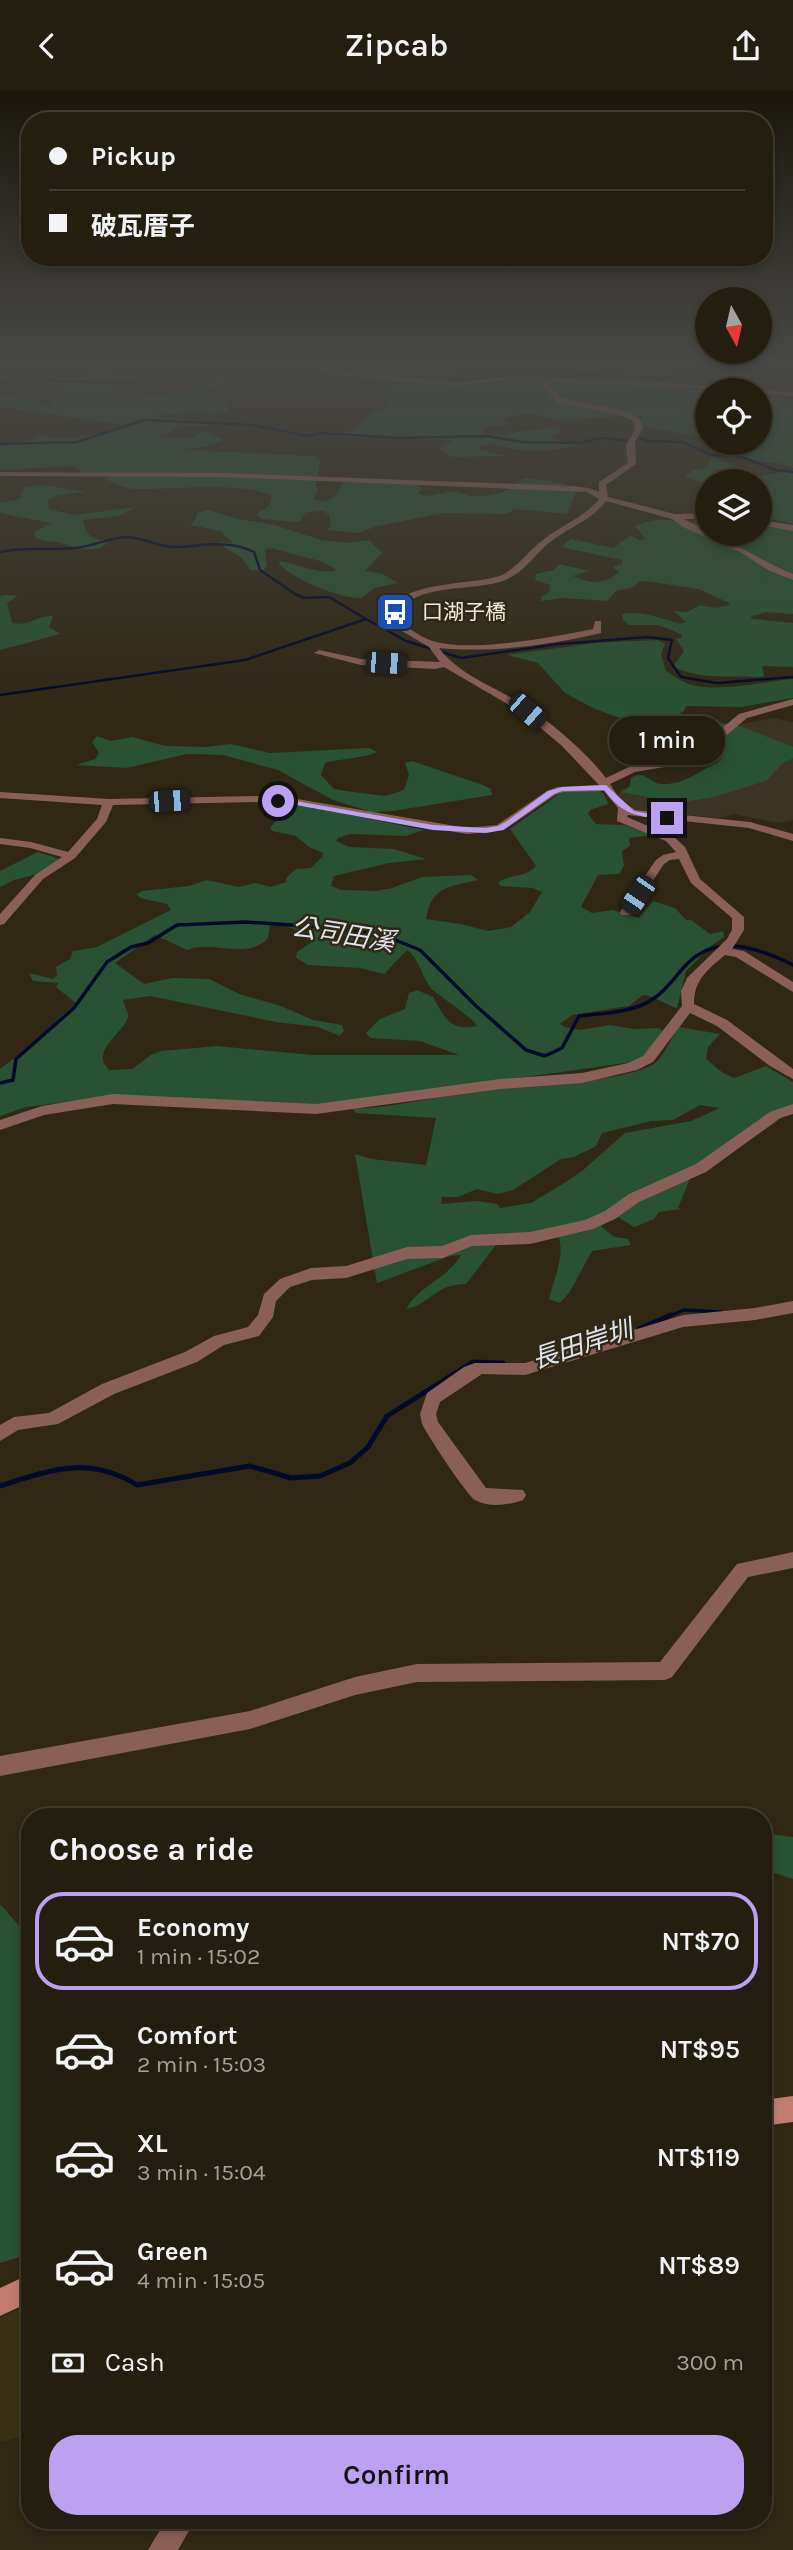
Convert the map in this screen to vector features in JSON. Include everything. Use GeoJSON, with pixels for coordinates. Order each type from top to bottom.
{"type":"FeatureCollection","features":[{"type":"Feature","properties":{"kind":"main road"},"geometry":{"type":"LineString","coordinates":[[772,2112],[793,2109]]}},
{"type":"Feature","properties":{"kind":"main road"},"geometry":{"type":"LineString","coordinates":[[0,2302],[21,2292]]}},
{"type":"Feature","properties":{"kind":"street"},"geometry":{"type":"LineString","coordinates":[[244,476],[544,486],[589,490],[604,498],[675,517],[695,516]]}},
{"type":"Feature","properties":{"kind":"street"},"geometry":{"type":"LineString","coordinates":[[614,476],[602,484],[604,498],[588,516],[548,539],[529,561],[510,575],[493,581],[437,587],[408,596],[394,613],[393,622],[432,646],[443,661],[527,711],[566,744],[632,813],[750,825],[793,838]]}},
{"type":"Feature","properties":{"kind":"street"},"geometry":{"type":"LineString","coordinates":[[675,517],[686,525],[745,551],[771,568],[793,577]]}},
{"type":"Feature","properties":{"kind":"street"},"geometry":{"type":"LineString","coordinates":[[772,525],[793,528]]}},
{"type":"Feature","properties":{"kind":"street"},"geometry":{"type":"LineString","coordinates":[[432,646],[489,647],[542,642],[598,631],[598,623]]}},
{"type":"Feature","properties":{"kind":"street"},"geometry":{"type":"LineString","coordinates":[[319,653],[361,661],[435,666],[443,661]]}},
{"type":"Feature","properties":{"kind":"street"},"geometry":{"type":"LineString","coordinates":[[0,795],[109,802],[225,798],[272,800],[467,831],[500,828],[551,793],[562,789],[605,785],[634,769],[672,763],[701,751],[743,716],[793,702]]}},
{"type":"Feature","properties":{"kind":"street"},"geometry":{"type":"LineString","coordinates":[[769,709],[793,712]]}},
{"type":"Feature","properties":{"kind":"street"},"geometry":{"type":"LineString","coordinates":[[0,921],[39,877],[71,856],[102,820],[109,802]]}},
{"type":"Feature","properties":{"kind":"street"},"geometry":{"type":"LineString","coordinates":[[624,806],[621,819],[670,839],[683,855],[689,873],[695,880],[738,918],[738,934],[723,951],[695,972],[686,996],[688,1006],[697,1013],[716,1020],[771,1062],[793,1075]]}},
{"type":"Feature","properties":{"kind":"street"},"geometry":{"type":"LineString","coordinates":[[0,841],[31,845],[71,856]]}},
{"type":"Feature","properties":{"kind":"street"},"geometry":{"type":"LineString","coordinates":[[626,912],[660,862],[667,857],[683,855]]}},
{"type":"Feature","properties":{"kind":"street"},"geometry":{"type":"LineString","coordinates":[[723,951],[740,954],[793,988]]}},
{"type":"Feature","properties":{"kind":"street"},"geometry":{"type":"LineString","coordinates":[[0,1125],[42,1111],[113,1099],[316,1109],[500,1084],[582,1078],[632,1067],[648,1059],[688,1006]]}},
{"type":"Feature","properties":{"kind":"street"},"geometry":{"type":"LineString","coordinates":[[0,1434],[14,1424],[52,1419],[108,1389],[191,1357],[220,1339],[253,1332],[265,1317],[269,1299],[285,1283],[311,1274],[346,1272],[407,1253],[443,1252],[471,1241],[530,1238],[589,1225],[634,1198],[701,1168],[775,1115],[793,1109]]}},
{"type":"Feature","properties":{"kind":"street"},"geometry":{"type":"LineString","coordinates":[[517,1495],[493,1498],[480,1494],[430,1424],[428,1414],[433,1398],[470,1372],[481,1368],[525,1369],[683,1321],[755,1314],[793,1307]]}},
{"type":"Feature","properties":{"kind":"street"},"geometry":{"type":"LineString","coordinates":[[0,1766],[250,1720],[355,1686],[417,1673],[665,1671],[743,1570],[793,1560]]}},
{"type":"Feature","properties":{"kind":"street"},"geometry":{"type":"LineString","coordinates":[[162,2550],[176,2529]]}},
{"type":"Feature","properties":{"kind":"shaded area"},"geometry":{"type":"Polygon","coordinates":[[[773,718],[793,722],[793,748],[734,730],[741,724],[773,718]]]}},
{"type":"Feature","properties":{"kind":"shaded area"},"geometry":{"type":"Polygon","coordinates":[[[793,750],[793,820],[778,823],[734,814],[720,818],[636,811],[618,796],[622,788],[666,797],[793,750]]]}},
{"type":"Feature","properties":{"kind":"shaded area"},"geometry":{"type":"Polygon","coordinates":[[[21,2308],[21,2437],[0,2442],[0,2318],[21,2308]]]}},
{"type":"Feature","properties":{"kind":"green space"},"geometry":{"type":"Polygon","coordinates":[[[107,476],[318,476],[318,490],[313,499],[318,501],[331,499],[342,484],[348,482],[415,483],[422,489],[418,493],[423,495],[458,492],[480,496],[500,493],[524,478],[565,484],[576,492],[567,514],[516,509],[505,514],[444,513],[377,526],[358,533],[328,530],[331,523],[329,515],[324,511],[306,512],[299,522],[261,519],[257,514],[269,506],[272,497],[262,492],[207,487],[132,489],[104,479],[110,476],[107,476]]]}},
{"type":"Feature","properties":{"kind":"green space"},"geometry":{"type":"Polygon","coordinates":[[[772,476],[793,476],[793,524],[772,519],[772,476]]]}},
{"type":"Feature","properties":{"kind":"green space"},"geometry":{"type":"Polygon","coordinates":[[[45,485],[86,492],[58,495],[48,500],[49,509],[74,515],[136,507],[119,516],[83,520],[90,536],[109,541],[99,548],[79,548],[44,540],[34,536],[35,532],[51,523],[0,513],[0,503],[20,499],[24,487],[45,485]]]}},
{"type":"Feature","properties":{"kind":"green space"},"geometry":{"type":"Polygon","coordinates":[[[208,510],[243,520],[271,524],[321,540],[347,543],[369,540],[382,553],[365,571],[383,574],[398,583],[375,588],[361,598],[341,595],[306,582],[279,564],[280,561],[321,571],[335,571],[334,568],[320,561],[271,548],[265,550],[267,565],[263,571],[250,570],[242,558],[221,545],[220,542],[233,543],[221,531],[190,525],[196,519],[197,513],[208,510]]]}},
{"type":"Feature","properties":{"kind":"green space"},"geometry":{"type":"Polygon","coordinates":[[[662,520],[689,524],[695,521],[695,546],[772,546],[772,526],[793,530],[793,614],[766,612],[750,617],[793,623],[793,667],[762,666],[764,676],[758,677],[707,676],[687,672],[674,665],[684,651],[676,639],[682,637],[681,634],[659,625],[629,625],[623,620],[622,614],[637,613],[681,624],[686,622],[674,611],[687,612],[700,605],[717,608],[729,605],[699,589],[645,581],[616,591],[607,601],[563,598],[541,601],[541,597],[549,592],[550,585],[535,580],[536,574],[554,570],[559,564],[589,571],[573,576],[591,582],[608,579],[619,572],[613,567],[622,564],[622,560],[561,547],[571,539],[613,548],[631,535],[639,540],[646,539],[635,526],[642,523],[662,520]]]}},
{"type":"Feature","properties":{"kind":"green space"},"geometry":{"type":"Polygon","coordinates":[[[0,596],[17,596],[7,603],[12,623],[53,616],[49,627],[60,634],[0,650],[0,596]]]}},
{"type":"Feature","properties":{"kind":"green space"},"geometry":{"type":"Polygon","coordinates":[[[657,640],[665,644],[661,654],[666,671],[688,684],[720,687],[793,679],[793,698],[741,707],[686,706],[684,711],[658,726],[595,709],[565,693],[538,663],[507,655],[595,643],[657,640]]]}},
{"type":"Feature","properties":{"kind":"green space"},"geometry":{"type":"Polygon","coordinates":[[[714,722],[740,726],[793,747],[793,758],[782,764],[766,781],[714,797],[678,803],[621,792],[630,786],[631,778],[639,775],[657,783],[669,784],[684,780],[717,763],[722,758],[697,762],[689,760],[692,749],[677,745],[651,745],[649,741],[676,725],[714,722]]]}},
{"type":"Feature","properties":{"kind":"green space"},"geometry":{"type":"Polygon","coordinates":[[[97,736],[111,741],[132,737],[165,746],[206,747],[230,744],[270,753],[369,748],[377,752],[325,763],[321,775],[334,789],[385,796],[404,790],[409,775],[405,763],[412,761],[483,785],[491,789],[492,795],[372,812],[333,800],[278,770],[223,755],[187,754],[126,768],[76,765],[95,759],[99,753],[92,742],[97,736]]]}},
{"type":"Feature","properties":{"kind":"green space"},"geometry":{"type":"Polygon","coordinates":[[[565,790],[598,790],[604,794],[608,804],[590,810],[588,814],[596,824],[625,825],[655,835],[629,838],[630,846],[622,851],[624,866],[619,874],[598,875],[581,907],[592,913],[613,910],[639,918],[653,901],[675,908],[686,920],[691,920],[710,934],[723,931],[724,937],[686,971],[677,1008],[643,995],[629,1006],[572,1015],[560,1024],[580,1030],[610,1025],[633,1029],[659,1028],[664,1032],[639,1061],[328,1105],[112,1096],[26,1107],[0,1116],[0,1069],[49,1032],[54,1023],[76,1003],[56,987],[58,983],[33,981],[29,973],[53,979],[57,975],[56,967],[70,959],[73,951],[97,947],[171,910],[167,904],[140,898],[137,894],[142,891],[189,886],[207,880],[239,887],[255,883],[271,887],[286,882],[286,878],[296,869],[311,868],[323,853],[309,847],[296,836],[272,831],[270,828],[284,811],[283,801],[424,830],[405,836],[350,834],[338,838],[336,841],[349,847],[394,849],[426,859],[389,863],[334,876],[331,886],[341,890],[376,891],[422,877],[471,875],[478,880],[451,887],[437,894],[432,900],[426,919],[488,931],[511,927],[530,912],[542,892],[532,888],[501,886],[498,883],[528,872],[536,866],[510,829],[565,790]],[[274,922],[270,926],[268,938],[260,945],[240,949],[197,947],[187,950],[155,935],[115,963],[144,984],[172,978],[209,979],[239,994],[281,1006],[313,1020],[342,1025],[344,1031],[340,1036],[318,1027],[276,1022],[150,996],[123,1000],[128,1017],[105,1049],[104,1063],[109,1070],[132,1069],[161,1051],[217,1046],[312,1055],[459,1055],[420,1041],[370,1038],[366,1033],[380,1019],[405,1009],[409,993],[417,990],[433,997],[445,1017],[454,1025],[477,1026],[434,991],[412,954],[407,950],[384,974],[360,968],[308,965],[296,958],[297,952],[313,941],[313,936],[274,922]]]}},
{"type":"Feature","properties":{"kind":"green space"},"geometry":{"type":"Polygon","coordinates":[[[38,852],[65,861],[61,868],[14,880],[0,887],[0,871],[38,852]]]}},
{"type":"Feature","properties":{"kind":"green space"},"geometry":{"type":"Polygon","coordinates":[[[679,1027],[720,1034],[708,1047],[706,1059],[723,1073],[734,1078],[766,1066],[793,1082],[793,1112],[690,1178],[678,1208],[681,1209],[659,1212],[654,1219],[634,1227],[618,1217],[601,1226],[614,1237],[628,1239],[631,1245],[592,1251],[569,1293],[560,1303],[549,1299],[560,1259],[558,1236],[496,1245],[466,1284],[447,1287],[414,1307],[406,1309],[461,1255],[450,1256],[377,1283],[355,1154],[372,1159],[426,1165],[436,1118],[356,1113],[353,1109],[628,1073],[646,1068],[657,1061],[679,1027]],[[700,1105],[673,1120],[651,1121],[602,1133],[596,1146],[574,1157],[561,1159],[513,1190],[498,1194],[477,1189],[458,1197],[442,1197],[441,1204],[477,1201],[497,1204],[500,1208],[531,1203],[582,1171],[625,1133],[691,1121],[720,1108],[700,1105]]]}},
{"type":"Feature","properties":{"kind":"green space"},"geometry":{"type":"Polygon","coordinates":[[[772,1834],[793,1837],[793,1879],[772,1872],[772,1834]]]}},
{"type":"Feature","properties":{"kind":"green space"},"geometry":{"type":"Polygon","coordinates":[[[0,1904],[21,1928],[21,2257],[0,2263],[0,1904]]]}},
{"type":"Feature","properties":{"kind":"waterway"},"geometry":{"type":"LineString","coordinates":[[0,552],[75,548],[128,537],[169,547],[215,544],[234,546],[254,552],[260,570],[295,594],[304,598],[329,597],[366,619]]}},
{"type":"Feature","properties":{"kind":"waterway","name":"公司田溪"},"geometry":{"type":"LineString","coordinates":[[0,695],[245,660],[366,619]]}},
{"type":"Feature","properties":{"kind":"waterway","name":"公司田溪"},"geometry":{"type":"LineString","coordinates":[[366,619],[406,641],[461,658],[559,644],[647,637],[672,640],[668,658],[681,677],[717,683],[793,677]]}},
{"type":"Feature","properties":{"kind":"waterway","name":"公司田溪"},"geometry":{"type":"LineString","coordinates":[[0,1083],[13,1080],[16,1059],[74,1008],[107,962],[131,947],[148,943],[177,925],[246,922],[337,928],[385,936],[420,950],[476,1006],[526,1050],[545,1056],[562,1048],[579,1016],[618,1012],[645,1004],[663,991],[687,964],[699,954],[711,949],[725,946],[752,949],[793,965]]}},
{"type":"Feature","properties":{"kind":"waterway","name":"長田岸圳"},"geometry":{"type":"LineString","coordinates":[[667,1317],[684,1310],[721,1312]]}},
{"type":"Feature","properties":{"kind":"waterway","name":"長田岸圳"},"geometry":{"type":"LineString","coordinates":[[639,1329],[671,1315]]}},
{"type":"Feature","properties":{"kind":"waterway","name":"長田岸圳"},"geometry":{"type":"LineString","coordinates":[[0,1486],[69,1468],[102,1470],[137,1485],[250,1466],[291,1478],[320,1476],[350,1463],[368,1447],[387,1416],[473,1362],[503,1363]]}},
{"type":"Feature","properties":{"kind":"place","name":"口湖子橋"},"geometry":{"type":"Point","coordinates":[395,612]}},
{"type":"Feature","properties":{"kind":"route"},"geometry":{"type":"LineString","coordinates":[[278,801],[467,831],[500,828],[551,793],[562,789],[606,788],[615,800],[632,813],[667,818]]}}]}
